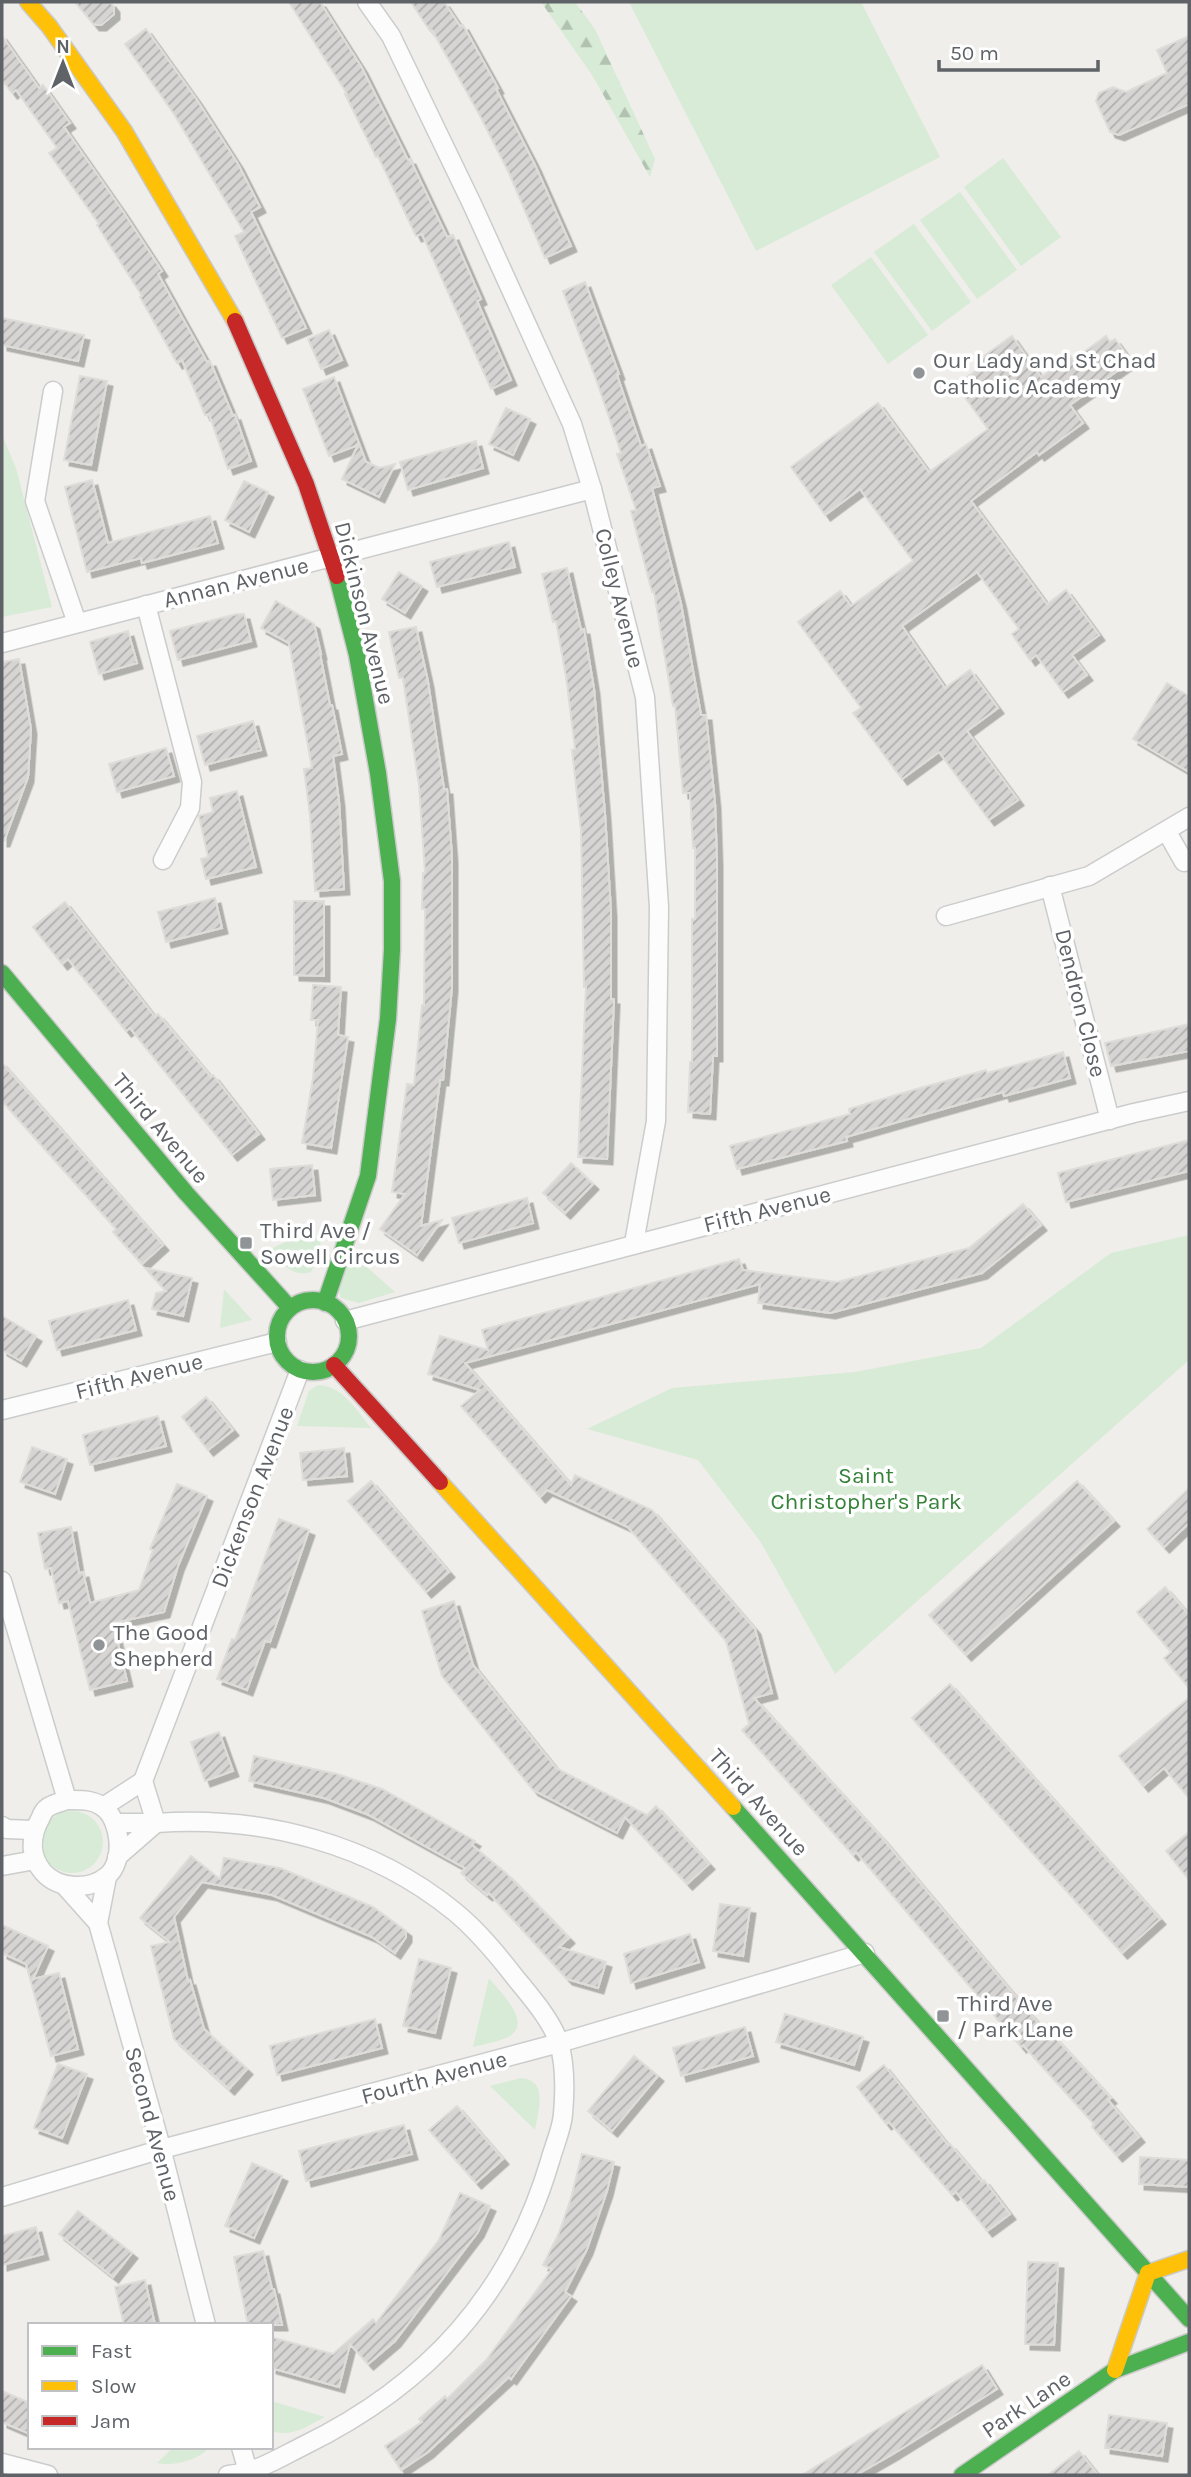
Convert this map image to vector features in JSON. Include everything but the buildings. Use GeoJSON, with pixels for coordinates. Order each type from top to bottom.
{"type":"FeatureCollection","features":[{"type":"Feature","properties":{"kind":"street","name":"Dickinson Avenue"},"geometry":{"type":"LineString","coordinates":[[28,2],[49,26],[124,131],[231,311],[306,484],[332,557],[357,655],[378,773],[392,881],[392,950],[388,1019],[368,1177],[325,1303]]}},
{"type":"Feature","properties":{"kind":"street","name":"Colley Avenue"},"geometry":{"type":"LineString","coordinates":[[367,2],[391,36],[572,424],[592,489],[645,697],[659,907],[656,1121],[634,1243]]}},
{"type":"Feature","properties":{"kind":"street"},"geometry":{"type":"LineString","coordinates":[[53,391],[35,501],[77,623]]}},
{"type":"Feature","properties":{"kind":"street","name":"Annan Avenue"},"geometry":{"type":"LineString","coordinates":[[2,643],[592,489]]}},
{"type":"Feature","properties":{"kind":"street"},"geometry":{"type":"LineString","coordinates":[[146,605],[192,782],[190,808],[163,860]]}},
{"type":"Feature","properties":{"kind":"street"},"geometry":{"type":"LineString","coordinates":[[946,916],[1089,876],[1189,817]]}},
{"type":"Feature","properties":{"kind":"street"},"geometry":{"type":"LineString","coordinates":[[1167,832],[1184,862]]}},
{"type":"Feature","properties":{"kind":"street","name":"Dendron Close"},"geometry":{"type":"LineString","coordinates":[[1050,886],[1110,1120]]}},
{"type":"Feature","properties":{"kind":"street","name":"Third Avenue"},"geometry":{"type":"LineString","coordinates":[[2,973],[186,1193],[290,1308]]}},
{"type":"Feature","properties":{"kind":"street","name":"Fifth Avenue"},"geometry":{"type":"LineString","coordinates":[[345,1321],[634,1243],[1189,1101]]}},
{"type":"Feature","properties":{"kind":"street"},"geometry":{"type":"LineString","coordinates":[[313,1300],[334,1307],[345,1321],[347,1345],[342,1357],[334,1365],[323,1371],[312,1372],[300,1370],[285,1359],[277,1342],[279,1323],[290,1308],[313,1300]]}},
{"type":"Feature","properties":{"kind":"street","name":"Fifth Avenue"},"geometry":{"type":"LineString","coordinates":[[2,1410],[277,1342]]}},
{"type":"Feature","properties":{"kind":"street","name":"Third Avenue"},"geometry":{"type":"LineString","coordinates":[[334,1365],[865,1953],[1189,2319]]}},
{"type":"Feature","properties":{"kind":"street","name":"Dickenson Avenue"},"geometry":{"type":"LineString","coordinates":[[143,1781],[300,1370]]}},
{"type":"Feature","properties":{"kind":"street"},"geometry":{"type":"LineString","coordinates":[[2,1581],[67,1800]]}},
{"type":"Feature","properties":{"kind":"street"},"geometry":{"type":"LineString","coordinates":[[103,1807],[143,1781],[156,1823]]}},
{"type":"Feature","properties":{"kind":"street"},"geometry":{"type":"LineString","coordinates":[[117,1857],[115,1823],[103,1807],[87,1800],[67,1800],[46,1808],[33,1830],[35,1860],[51,1880],[65,1886],[86,1884],[107,1877],[117,1857],[156,1823]]}},
{"type":"Feature","properties":{"kind":"street"},"geometry":{"type":"LineString","coordinates":[[115,1823],[205,1822],[267,1827],[353,1852],[404,1878],[454,1912],[485,1940],[533,2000],[559,2043],[563,2116],[545,2178],[529,2223],[481,2306],[407,2382],[342,2426],[248,2474],[228,2475]]}},
{"type":"Feature","properties":{"kind":"street"},"geometry":{"type":"LineString","coordinates":[[2,1826],[8,1829],[33,1830]]}},
{"type":"Feature","properties":{"kind":"street"},"geometry":{"type":"LineString","coordinates":[[2,1866],[35,1860]]}},
{"type":"Feature","properties":{"kind":"street","name":"Second Avenue"},"geometry":{"type":"LineString","coordinates":[[98,1923],[107,1877]]}},
{"type":"Feature","properties":{"kind":"street","name":"Second Avenue"},"geometry":{"type":"LineString","coordinates":[[65,1886],[98,1923],[162,2149],[206,2323]]}},
{"type":"Feature","properties":{"kind":"street","name":"Fourth Avenue"},"geometry":{"type":"LineString","coordinates":[[2,2197],[162,2149],[559,2043],[865,1953]]}},
{"type":"Feature","properties":{"kind":"street"},"geometry":{"type":"LineString","coordinates":[[1115,2370],[1147,2273],[1189,2259]]}},
{"type":"Feature","properties":{"kind":"street","name":"Park Lane"},"geometry":{"type":"LineString","coordinates":[[962,2475],[1115,2370],[1189,2342]]}},
{"type":"Feature","properties":{"kind":"street"},"geometry":{"type":"LineString","coordinates":[[242,2449],[248,2474]]}},
{"type":"Feature","properties":{"kind":"street"},"geometry":{"type":"LineString","coordinates":[[2,2463],[48,2475]]}},
{"type":"Feature","properties":{"kind":"green space"},"geometry":{"type":"Polygon","coordinates":[[[541,2],[575,2],[595,29],[655,159],[650,177],[592,75],[541,2]]]}},
{"type":"Feature","properties":{"kind":"green space"},"geometry":{"type":"Polygon","coordinates":[[[629,2],[861,2],[940,157],[756,251],[629,2]]]}},
{"type":"Feature","properties":{"kind":"green space"},"geometry":{"type":"Polygon","coordinates":[[[1003,158],[1061,237],[1021,266],[964,187],[1003,158]]]}},
{"type":"Feature","properties":{"kind":"green space"},"geometry":{"type":"Polygon","coordinates":[[[960,192],[1017,270],[977,299],[920,220],[960,192]]]}},
{"type":"Feature","properties":{"kind":"green space"},"geometry":{"type":"Polygon","coordinates":[[[914,224],[971,302],[932,331],[874,252],[914,224]]]}},
{"type":"Feature","properties":{"kind":"green space"},"geometry":{"type":"Polygon","coordinates":[[[871,257],[928,335],[888,364],[831,285],[871,257]]]}},
{"type":"Feature","properties":{"kind":"green space"},"geometry":{"type":"Polygon","coordinates":[[[2,435],[16,468],[52,607],[2,617],[2,435]]]}},
{"type":"Feature","properties":{"kind":"green space","name":"Saint Christopher's Park"},"geometry":{"type":"Polygon","coordinates":[[[1189,1235],[1189,1360],[835,1674],[760,1541],[698,1460],[587,1429],[672,1388],[855,1372],[981,1348],[1111,1253],[1189,1235]]]}},
{"type":"Feature","properties":{"kind":"green space"},"geometry":{"type":"Polygon","coordinates":[[[322,1238],[311,1272],[292,1271],[270,1249],[288,1241],[322,1238]]]}},
{"type":"Feature","properties":{"kind":"green space"},"geometry":{"type":"Polygon","coordinates":[[[352,1254],[395,1292],[359,1303],[341,1298],[339,1291],[352,1254]]]}},
{"type":"Feature","properties":{"kind":"green space"},"geometry":{"type":"Polygon","coordinates":[[[224,1289],[252,1320],[220,1328],[224,1289]]]}},
{"type":"Feature","properties":{"kind":"green space"},"geometry":{"type":"Polygon","coordinates":[[[318,1385],[327,1386],[342,1394],[371,1428],[297,1426],[309,1391],[318,1385]]]}},
{"type":"Feature","properties":{"kind":"green space"},"geometry":{"type":"Polygon","coordinates":[[[72,1811],[84,1813],[94,1820],[101,1830],[101,1854],[94,1864],[84,1871],[72,1873],[60,1871],[50,1864],[43,1854],[41,1842],[43,1830],[50,1820],[60,1813],[72,1811]]]}},
{"type":"Feature","properties":{"kind":"green space"},"geometry":{"type":"Polygon","coordinates":[[[489,1978],[513,2008],[518,2025],[506,2038],[473,2047],[489,1978]]]}},
{"type":"Feature","properties":{"kind":"green space"},"geometry":{"type":"Polygon","coordinates":[[[521,2078],[530,2080],[539,2090],[535,2130],[490,2086],[521,2078]]]}},
{"type":"Feature","properties":{"kind":"green space"},"geometry":{"type":"Polygon","coordinates":[[[273,2402],[325,2417],[293,2432],[273,2432],[273,2402]]]}},
{"type":"Feature","properties":{"kind":"green space"},"geometry":{"type":"Polygon","coordinates":[[[171,2449],[207,2449],[199,2456],[185,2461],[157,2463],[171,2449]]]}},
{"type":"Feature","properties":{"kind":"traffic: fast"},"geometry":{"type":"LineString","coordinates":[[325,1303],[368,1176],[388,1019],[392,950],[392,881],[378,773],[357,655],[337,576]]}},
{"type":"Feature","properties":{"kind":"traffic: fast"},"geometry":{"type":"LineString","coordinates":[[2,973],[186,1193],[290,1308]]}},
{"type":"Feature","properties":{"kind":"traffic: fast"},"geometry":{"type":"LineString","coordinates":[[313,1300],[333,1306],[343,1316],[349,1336],[343,1356],[333,1366],[313,1372],[293,1366],[283,1356],[277,1336],[283,1316],[293,1306],[313,1300]]}},
{"type":"Feature","properties":{"kind":"traffic: fast"},"geometry":{"type":"LineString","coordinates":[[733,1807],[1189,2319]]}},
{"type":"Feature","properties":{"kind":"traffic: fast"},"geometry":{"type":"LineString","coordinates":[[962,2475],[1115,2370],[1189,2342]]}},
{"type":"Feature","properties":{"kind":"traffic: slow"},"geometry":{"type":"LineString","coordinates":[[28,2],[49,26],[124,131],[235,321]]}},
{"type":"Feature","properties":{"kind":"traffic: slow"},"geometry":{"type":"LineString","coordinates":[[440,1482],[733,1807]]}},
{"type":"Feature","properties":{"kind":"traffic: slow"},"geometry":{"type":"LineString","coordinates":[[1148,2273],[1189,2259]]}},
{"type":"Feature","properties":{"kind":"traffic: slow"},"geometry":{"type":"LineString","coordinates":[[1115,2370],[1148,2273]]}},
{"type":"Feature","properties":{"kind":"traffic: jam"},"geometry":{"type":"LineString","coordinates":[[235,321],[306,484],[337,576]]}},
{"type":"Feature","properties":{"kind":"traffic: jam"},"geometry":{"type":"LineString","coordinates":[[334,1365],[440,1482]]}},
{"type":"Feature","properties":{"kind":"place","name":"Our Lady and St Chad Catholic Academy"},"geometry":{"type":"Point","coordinates":[919,373]}},
{"type":"Feature","properties":{"kind":"place","name":"Third Ave / Sowell Circus"},"geometry":{"type":"Point","coordinates":[246,1243]}},
{"type":"Feature","properties":{"kind":"place","name":"The Good Shepherd"},"geometry":{"type":"Point","coordinates":[99,1645]}},
{"type":"Feature","properties":{"kind":"place","name":"Third Ave / Park Lane"},"geometry":{"type":"Point","coordinates":[943,2016]}}]}
